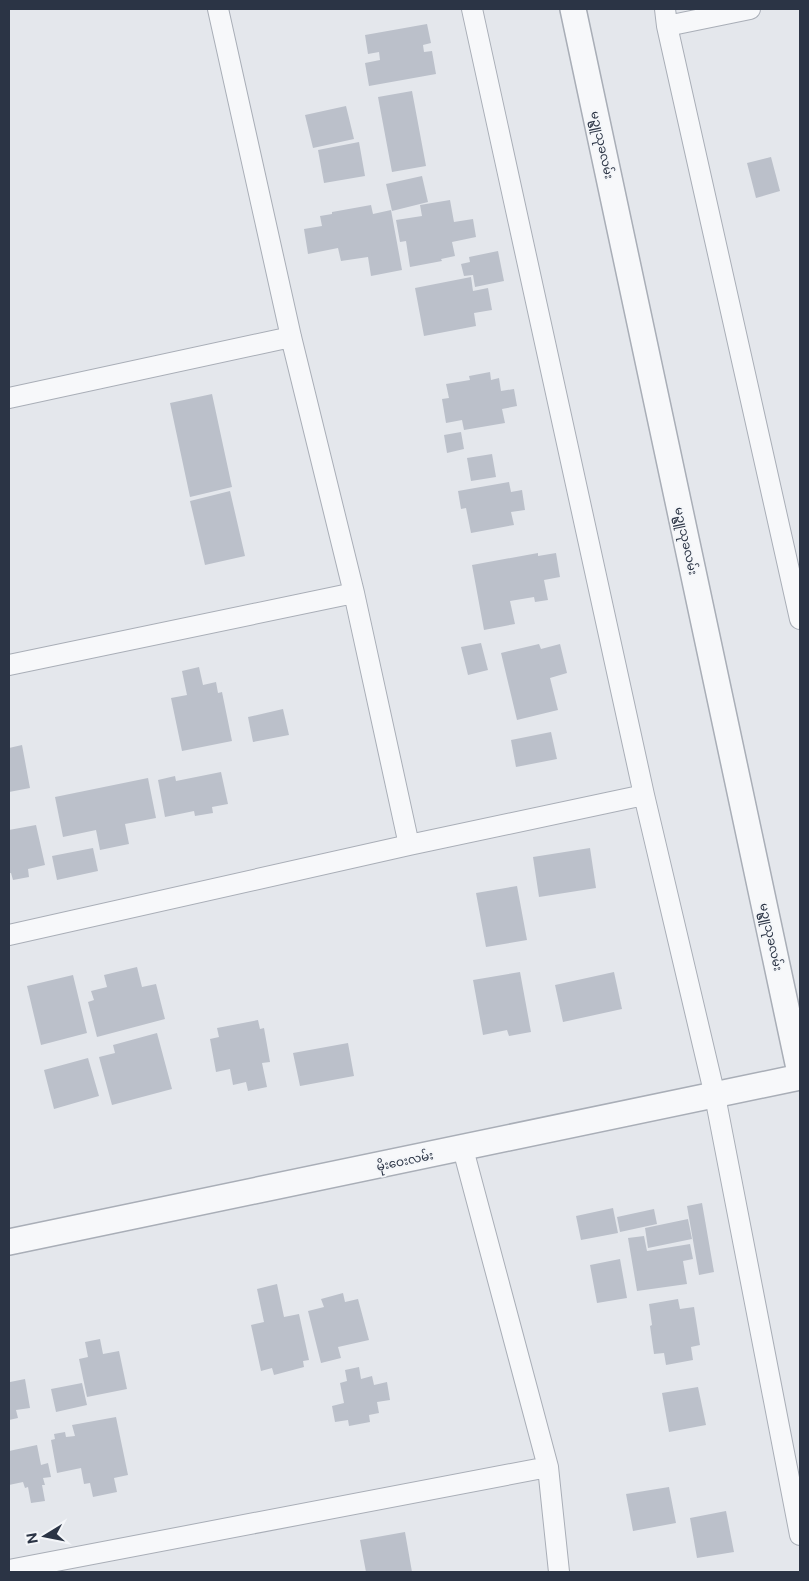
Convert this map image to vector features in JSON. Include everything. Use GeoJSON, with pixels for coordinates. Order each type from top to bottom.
{"type":"FeatureCollection","features":[{"type":"Feature","properties":{"kind":"street"},"geometry":{"type":"LineString","coordinates":[[218,9],[291,337],[354,593],[409,845]]}},
{"type":"Feature","properties":{"kind":"street"},"geometry":{"type":"LineString","coordinates":[[472,9],[644,795],[716,1096],[800,1535]]}},
{"type":"Feature","properties":{"kind":"street","name":"မဥ္ဇူသုခလမ်း"},"geometry":{"type":"LineString","coordinates":[[573,9],[800,1073]]}},
{"type":"Feature","properties":{"kind":"street"},"geometry":{"type":"LineString","coordinates":[[750,9],[666,17],[795,565],[800,619]]}},
{"type":"Feature","properties":{"kind":"street"},"geometry":{"type":"LineString","coordinates":[[9,398],[291,337]]}},
{"type":"Feature","properties":{"kind":"street"},"geometry":{"type":"LineString","coordinates":[[9,665],[354,593]]}},
{"type":"Feature","properties":{"kind":"street"},"geometry":{"type":"LineString","coordinates":[[9,935],[409,845],[644,795]]}},
{"type":"Feature","properties":{"kind":"street","name":"မိုးဝေးလမ်း"},"geometry":{"type":"LineString","coordinates":[[9,1242],[463,1149],[800,1077]]}},
{"type":"Feature","properties":{"kind":"street"},"geometry":{"type":"LineString","coordinates":[[463,1149],[548,1467],[559,1572]]}},
{"type":"Feature","properties":{"kind":"street"},"geometry":{"type":"LineString","coordinates":[[9,1570],[548,1467]]}},
{"type":"Feature","properties":{"kind":"building"},"geometry":{"type":"Polygon","coordinates":[[[427,24],[431,43],[423,45],[424,52],[432,51],[436,74],[369,86],[365,63],[380,60],[379,52],[368,54],[365,35],[427,24]]]}},
{"type":"Feature","properties":{"kind":"building"},"geometry":{"type":"Polygon","coordinates":[[[412,91],[426,166],[392,172],[378,97],[412,91]]]}},
{"type":"Feature","properties":{"kind":"building"},"geometry":{"type":"Polygon","coordinates":[[[346,106],[354,139],[313,148],[305,115],[346,106]]]}},
{"type":"Feature","properties":{"kind":"building"},"geometry":{"type":"Polygon","coordinates":[[[359,142],[365,176],[324,183],[318,150],[359,142]]]}},
{"type":"Feature","properties":{"kind":"building"},"geometry":{"type":"Polygon","coordinates":[[[771,157],[780,191],[756,198],[747,163],[771,157]]]}},
{"type":"Feature","properties":{"kind":"building"},"geometry":{"type":"Polygon","coordinates":[[[422,176],[428,202],[392,211],[386,184],[422,176]]]}},
{"type":"Feature","properties":{"kind":"building"},"geometry":{"type":"Polygon","coordinates":[[[450,200],[454,222],[473,219],[476,237],[452,242],[455,256],[441,259],[442,261],[410,267],[406,241],[400,242],[396,220],[422,216],[420,205],[450,200]]]}},
{"type":"Feature","properties":{"kind":"building"},"geometry":{"type":"Polygon","coordinates":[[[371,205],[373,214],[391,210],[402,270],[371,276],[368,257],[341,261],[338,248],[308,254],[304,229],[322,226],[320,216],[371,205]]]}},
{"type":"Feature","properties":{"kind":"building"},"geometry":{"type":"Polygon","coordinates":[[[498,251],[504,281],[475,287],[473,275],[464,276],[461,264],[470,262],[469,257],[498,251]]]}},
{"type":"Feature","properties":{"kind":"building"},"geometry":{"type":"Polygon","coordinates":[[[471,277],[473,291],[488,288],[492,310],[474,313],[476,326],[424,336],[415,288],[471,277]]]}},
{"type":"Feature","properties":{"kind":"building"},"geometry":{"type":"Polygon","coordinates":[[[490,372],[491,380],[499,378],[501,391],[514,389],[517,406],[502,409],[505,423],[464,430],[462,420],[446,423],[442,399],[449,398],[446,384],[470,380],[469,376],[490,372]]]}},
{"type":"Feature","properties":{"kind":"building"},"geometry":{"type":"Polygon","coordinates":[[[212,394],[232,487],[190,497],[170,403],[212,394]]]}},
{"type":"Feature","properties":{"kind":"building"},"geometry":{"type":"Polygon","coordinates":[[[461,432],[464,449],[447,453],[444,435],[461,432]]]}},
{"type":"Feature","properties":{"kind":"building"},"geometry":{"type":"Polygon","coordinates":[[[492,454],[496,477],[471,481],[467,458],[492,454]]]}},
{"type":"Feature","properties":{"kind":"building"},"geometry":{"type":"Polygon","coordinates":[[[509,482],[511,492],[522,490],[525,510],[511,512],[514,525],[471,533],[466,508],[461,509],[458,491],[509,482]]]}},
{"type":"Feature","properties":{"kind":"building"},"geometry":{"type":"Polygon","coordinates":[[[230,491],[245,556],[205,565],[190,501],[230,491]]]}},
{"type":"Feature","properties":{"kind":"building"},"geometry":{"type":"Polygon","coordinates":[[[538,553],[538,556],[556,553],[560,577],[544,580],[548,600],[535,602],[534,597],[510,601],[515,624],[484,630],[472,565],[538,553]]]}},
{"type":"Feature","properties":{"kind":"building"},"geometry":{"type":"Polygon","coordinates":[[[481,643],[488,670],[468,675],[461,647],[481,643]]]}},
{"type":"Feature","properties":{"kind":"building"},"geometry":{"type":"Polygon","coordinates":[[[539,644],[541,649],[560,644],[567,673],[550,678],[558,710],[517,720],[501,653],[539,644]]]}},
{"type":"Feature","properties":{"kind":"building"},"geometry":{"type":"Polygon","coordinates":[[[199,667],[203,685],[216,682],[218,693],[222,692],[232,741],[182,751],[171,698],[187,695],[182,671],[199,667]]]}},
{"type":"Feature","properties":{"kind":"building"},"geometry":{"type":"Polygon","coordinates":[[[283,709],[289,735],[253,742],[248,717],[283,709]]]}},
{"type":"Feature","properties":{"kind":"building"},"geometry":{"type":"Polygon","coordinates":[[[551,732],[557,759],[516,767],[511,740],[551,732]]]}},
{"type":"Feature","properties":{"kind":"building"},"geometry":{"type":"Polygon","coordinates":[[[22,745],[30,788],[9,792],[9,748],[22,745]]]}},
{"type":"Feature","properties":{"kind":"building"},"geometry":{"type":"Polygon","coordinates":[[[221,772],[228,804],[212,807],[213,813],[195,816],[194,811],[165,817],[158,780],[175,776],[176,781],[221,772]]]}},
{"type":"Feature","properties":{"kind":"building"},"geometry":{"type":"Polygon","coordinates":[[[148,778],[156,818],[125,824],[129,844],[100,850],[96,830],[63,837],[55,797],[148,778]]]}},
{"type":"Feature","properties":{"kind":"building"},"geometry":{"type":"Polygon","coordinates":[[[36,825],[45,865],[28,869],[29,877],[13,880],[11,873],[9,873],[9,830],[36,825]]]}},
{"type":"Feature","properties":{"kind":"building"},"geometry":{"type":"Polygon","coordinates":[[[93,848],[98,871],[57,880],[52,856],[93,848]]]}},
{"type":"Feature","properties":{"kind":"building"},"geometry":{"type":"Polygon","coordinates":[[[590,848],[596,888],[539,897],[533,857],[590,848]]]}},
{"type":"Feature","properties":{"kind":"building"},"geometry":{"type":"Polygon","coordinates":[[[517,886],[527,940],[486,947],[476,893],[517,886]]]}},
{"type":"Feature","properties":{"kind":"building"},"geometry":{"type":"Polygon","coordinates":[[[137,967],[142,987],[156,984],[165,1019],[97,1037],[88,1002],[94,1000],[91,991],[107,987],[104,975],[137,967]]]}},
{"type":"Feature","properties":{"kind":"building"},"geometry":{"type":"Polygon","coordinates":[[[520,972],[531,1032],[509,1036],[507,1030],[483,1035],[473,980],[520,972]]]}},
{"type":"Feature","properties":{"kind":"building"},"geometry":{"type":"Polygon","coordinates":[[[614,972],[622,1009],[563,1022],[555,985],[614,972]]]}},
{"type":"Feature","properties":{"kind":"building"},"geometry":{"type":"Polygon","coordinates":[[[73,975],[87,1033],[41,1045],[27,986],[73,975]]]}},
{"type":"Feature","properties":{"kind":"building"},"geometry":{"type":"Polygon","coordinates":[[[258,1020],[260,1029],[264,1028],[270,1062],[262,1063],[267,1087],[248,1091],[246,1082],[233,1085],[230,1069],[216,1072],[210,1039],[219,1037],[217,1028],[258,1020]]]}},
{"type":"Feature","properties":{"kind":"building"},"geometry":{"type":"Polygon","coordinates":[[[157,1033],[172,1089],[112,1105],[99,1057],[115,1053],[113,1045],[157,1033]]]}},
{"type":"Feature","properties":{"kind":"building"},"geometry":{"type":"Polygon","coordinates":[[[348,1043],[354,1076],[300,1086],[293,1053],[348,1043]]]}},
{"type":"Feature","properties":{"kind":"building"},"geometry":{"type":"Polygon","coordinates":[[[88,1058],[99,1096],[54,1109],[44,1070],[88,1058]]]}},
{"type":"Feature","properties":{"kind":"building"},"geometry":{"type":"Polygon","coordinates":[[[702,1203],[714,1272],[699,1275],[687,1206],[702,1203]]]}},
{"type":"Feature","properties":{"kind":"building"},"geometry":{"type":"Polygon","coordinates":[[[613,1208],[618,1233],[581,1240],[576,1216],[613,1208]]]}},
{"type":"Feature","properties":{"kind":"building"},"geometry":{"type":"Polygon","coordinates":[[[654,1209],[657,1224],[620,1232],[617,1217],[654,1209]]]}},
{"type":"Feature","properties":{"kind":"building"},"geometry":{"type":"Polygon","coordinates":[[[688,1219],[692,1239],[648,1248],[645,1228],[688,1219]]]}},
{"type":"Feature","properties":{"kind":"building"},"geometry":{"type":"Polygon","coordinates":[[[644,1236],[647,1251],[690,1244],[693,1259],[683,1261],[687,1284],[637,1291],[628,1238],[644,1236]]]}},
{"type":"Feature","properties":{"kind":"building"},"geometry":{"type":"Polygon","coordinates":[[[620,1259],[627,1298],[597,1303],[590,1265],[620,1259]]]}},
{"type":"Feature","properties":{"kind":"building"},"geometry":{"type":"Polygon","coordinates":[[[277,1284],[284,1317],[299,1314],[309,1360],[303,1361],[304,1367],[274,1375],[272,1368],[261,1371],[251,1325],[264,1322],[257,1289],[277,1284]]]}},
{"type":"Feature","properties":{"kind":"building"},"geometry":{"type":"Polygon","coordinates":[[[343,1293],[345,1302],[358,1299],[369,1340],[338,1347],[341,1358],[321,1363],[308,1311],[324,1307],[321,1299],[343,1293]]]}},
{"type":"Feature","properties":{"kind":"building"},"geometry":{"type":"Polygon","coordinates":[[[678,1299],[680,1309],[694,1307],[700,1345],[691,1347],[693,1360],[666,1365],[664,1353],[654,1354],[649,1304],[678,1299]]]}},
{"type":"Feature","properties":{"kind":"building"},"geometry":{"type":"Polygon","coordinates":[[[100,1339],[103,1354],[119,1351],[127,1389],[87,1397],[79,1359],[88,1357],[85,1342],[100,1339]]]}},
{"type":"Feature","properties":{"kind":"building"},"geometry":{"type":"Polygon","coordinates":[[[359,1367],[361,1379],[372,1376],[374,1385],[387,1382],[390,1400],[377,1402],[379,1413],[369,1415],[370,1422],[349,1426],[348,1420],[335,1422],[332,1406],[344,1403],[340,1383],[347,1381],[345,1370],[359,1367]]]}},
{"type":"Feature","properties":{"kind":"building"},"geometry":{"type":"Polygon","coordinates":[[[9,1378],[10,1382],[25,1379],[30,1408],[16,1410],[18,1418],[9,1420],[9,1378]]]}},
{"type":"Feature","properties":{"kind":"building"},"geometry":{"type":"Polygon","coordinates":[[[82,1383],[87,1405],[56,1412],[51,1389],[82,1383]]]}},
{"type":"Feature","properties":{"kind":"building"},"geometry":{"type":"Polygon","coordinates":[[[698,1387],[706,1425],[669,1432],[662,1393],[698,1387]]]}},
{"type":"Feature","properties":{"kind":"building"},"geometry":{"type":"Polygon","coordinates":[[[116,1417],[128,1475],[114,1478],[117,1492],[93,1497],[90,1483],[84,1484],[81,1468],[57,1473],[51,1440],[55,1439],[54,1434],[65,1432],[66,1437],[75,1436],[72,1425],[116,1417]]]}},
{"type":"Feature","properties":{"kind":"building"},"geometry":{"type":"Polygon","coordinates":[[[37,1445],[41,1465],[48,1463],[51,1477],[43,1478],[45,1485],[42,1485],[45,1501],[31,1503],[28,1487],[25,1488],[23,1482],[9,1485],[9,1451],[37,1445]]]}},
{"type":"Feature","properties":{"kind":"building"},"geometry":{"type":"Polygon","coordinates":[[[669,1487],[676,1523],[633,1531],[626,1494],[669,1487]]]}},
{"type":"Feature","properties":{"kind":"building"},"geometry":{"type":"Polygon","coordinates":[[[726,1511],[734,1552],[697,1558],[690,1518],[726,1511]]]}},
{"type":"Feature","properties":{"kind":"building"},"geometry":{"type":"Polygon","coordinates":[[[405,1532],[412,1572],[366,1572],[360,1540],[405,1532]]]}}]}
